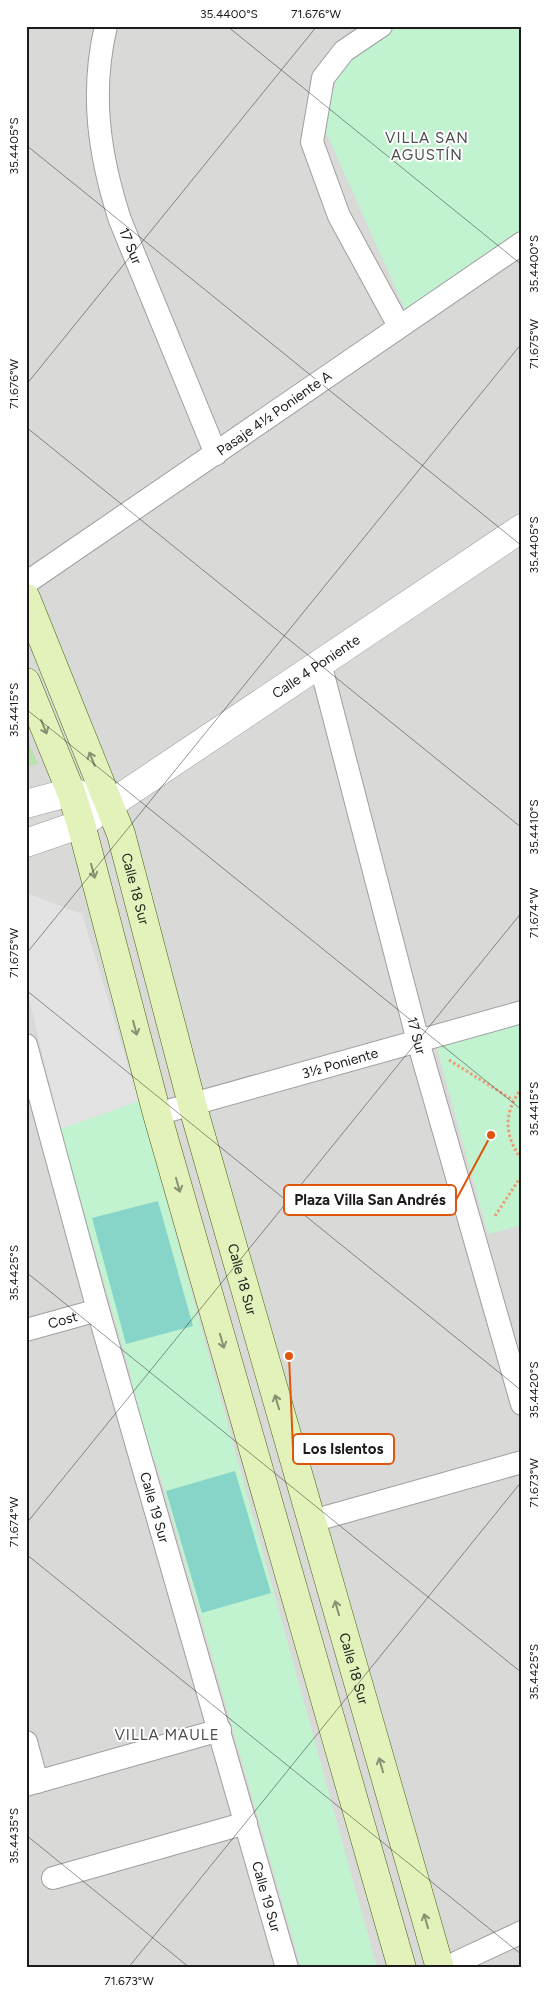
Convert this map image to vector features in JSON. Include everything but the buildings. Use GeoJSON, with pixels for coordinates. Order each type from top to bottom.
{"type":"FeatureCollection","features":[{"type":"Feature","properties":{"kind":"main road","name":"Calle 18 Sur"},"geometry":{"type":"LineString","coordinates":[[26,598],[121,834],[192,1104],[440,1968]]}},
{"type":"Feature","properties":{"kind":"main road"},"geometry":{"type":"LineString","coordinates":[[26,682],[71,792],[81,824],[157,1114],[402,1968]]}},
{"type":"Feature","properties":{"kind":"street","name":"17 Sur"},"geometry":{"type":"LineString","coordinates":[[106,26],[101,49],[97,98],[102,156],[110,189],[120,220],[216,454]]}},
{"type":"Feature","properties":{"kind":"street"},"geometry":{"type":"LineString","coordinates":[[381,26],[344,51],[323,78],[312,142],[339,216],[399,326]]}},
{"type":"Feature","properties":{"kind":"street","name":"Pasaje 4½ Poniente A"},"geometry":{"type":"LineString","coordinates":[[26,582],[216,454],[522,243]]}},
{"type":"Feature","properties":{"kind":"street","name":"Calle 4 Poniente"},"geometry":{"type":"LineString","coordinates":[[26,843],[81,824],[320,663],[521,531]]}},
{"type":"Feature","properties":{"kind":"street","name":"17 Sur"},"geometry":{"type":"LineString","coordinates":[[320,663],[418,1041],[522,1404]]}},
{"type":"Feature","properties":{"kind":"street"},"geometry":{"type":"LineString","coordinates":[[26,804],[71,792],[110,804]]}},
{"type":"Feature","properties":{"kind":"street","name":"3½ Poniente"},"geometry":{"type":"LineString","coordinates":[[157,1114],[522,1012]]}},
{"type":"Feature","properties":{"kind":"street","name":"Calle 19 Sur"},"geometry":{"type":"LineString","coordinates":[[26,1045],[98,1310],[287,1968]]}},
{"type":"Feature","properties":{"kind":"street","name":"Cost"},"geometry":{"type":"LineString","coordinates":[[26,1330],[98,1310]]}},
{"type":"Feature","properties":{"kind":"street"},"geometry":{"type":"LineString","coordinates":[[312,1521],[522,1462]]}},
{"type":"Feature","properties":{"kind":"street"},"geometry":{"type":"LineString","coordinates":[[26,1742],[32,1784],[220,1730]]}},
{"type":"Feature","properties":{"kind":"street"},"geometry":{"type":"LineString","coordinates":[[53,1878],[246,1823]]}},
{"type":"Feature","properties":{"kind":"street"},"geometry":{"type":"LineString","coordinates":[[445,1968],[522,1932]]}},
{"type":"Feature","properties":{"kind":"path"},"geometry":{"type":"LineString","coordinates":[[418,1041],[513,1100]]}},
{"type":"Feature","properties":{"kind":"path"},"geometry":{"type":"LineString","coordinates":[[522,1088],[513,1100],[508,1115],[507,1131],[512,1147],[522,1160]]}},
{"type":"Feature","properties":{"kind":"path"},"geometry":{"type":"LineString","coordinates":[[475,1245],[522,1175]]}},
{"type":"Feature","properties":{"kind":"shaded area"},"geometry":{"type":"Polygon","coordinates":[[[26,26],[522,26],[522,1968],[26,1968],[26,26]]]}},
{"type":"Feature","properties":{"kind":"shaded area"},"geometry":{"type":"Polygon","coordinates":[[[26,893],[82,914],[139,1101],[60,1129],[26,985],[26,893]]]}},
{"type":"Feature","properties":{"kind":"shaded area"},"geometry":{"type":"Polygon","coordinates":[[[158,1201],[193,1326],[126,1344],[92,1218],[158,1201]]]}},
{"type":"Feature","properties":{"kind":"shaded area"},"geometry":{"type":"Polygon","coordinates":[[[235,1471],[271,1593],[202,1613],[166,1491],[235,1471]]]}},
{"type":"Feature","properties":{"kind":"green space"},"geometry":{"type":"Polygon","coordinates":[[[395,26],[522,26],[522,235],[407,314],[322,123],[342,65],[395,26]]]}},
{"type":"Feature","properties":{"kind":"green space"},"geometry":{"type":"Polygon","coordinates":[[[26,736],[38,764],[26,767],[26,736]]]}},
{"type":"Feature","properties":{"kind":"green space"},"geometry":{"type":"Polygon","coordinates":[[[522,1021],[522,1225],[488,1234],[436,1045],[522,1021]]]}},
{"type":"Feature","properties":{"kind":"green space"},"geometry":{"type":"Polygon","coordinates":[[[139,1101],[377,1968],[301,1968],[157,1465],[140,1435],[129,1382],[131,1376],[60,1129],[139,1101]]]}},
{"type":"Feature","properties":{"kind":"place","name":"Plaza Villa San Andrés"},"geometry":{"type":"Point","coordinates":[491,1135]}},
{"type":"Feature","properties":{"kind":"place","name":"Los Islentos"},"geometry":{"type":"Point","coordinates":[289,1356]}},
{"type":"Feature","properties":{"kind":"district","name":"VILLA SAN AGUSTÍN"},"geometry":{"type":"Point","coordinates":[427,146]}},
{"type":"Feature","properties":{"kind":"district","name":"VILLA MAULE"},"geometry":{"type":"Point","coordinates":[167,1735]}}]}
